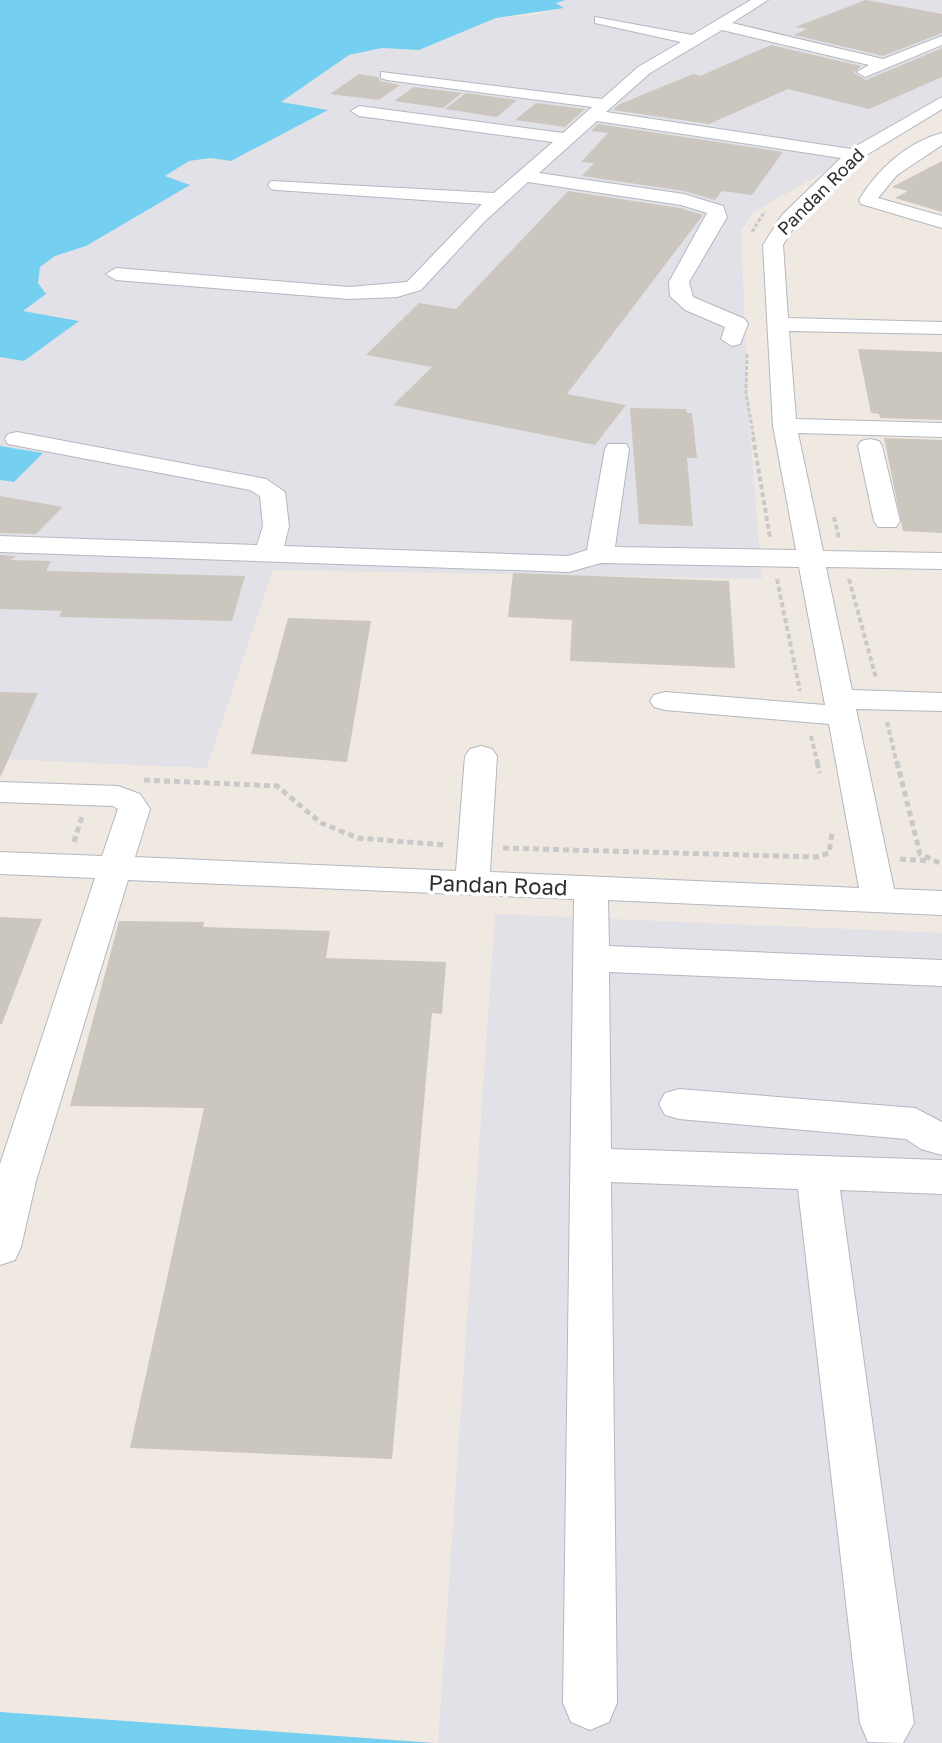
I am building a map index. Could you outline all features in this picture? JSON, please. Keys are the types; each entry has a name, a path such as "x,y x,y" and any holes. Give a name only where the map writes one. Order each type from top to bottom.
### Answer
{"street":[{"path":"116,274 349,293 397,291 414,286 498,199 644,70 761,0"},
{"path":"600,20 694,40"},
{"path":"720,25 885,64"},
{"path":"856,75 942,40"},
{"path":"387,75 854,155"},
{"name":"Pandan Road","path":"879,901 787,435 773,252 775,237 789,219 854,155 942,102"},
{"path":"359,111 565,138"},
{"path":"942,138 892,169 868,200 942,222"},
{"path":"524,176 684,200 716,210 717,217 679,282 680,296 692,308 714,312 737,324 739,344"},
{"path":"277,185 498,199"},
{"path":"779,324 942,328"},
{"path":"787,435 942,430"},
{"path":"787,435 870,446 942,448"},
{"path":"17,439 257,484 272,492 276,526 268,555"},
{"path":"870,446 887,521"},
{"path":"600,555 617,449"},
{"path":"0,544 569,564 600,555 942,561"},
{"path":"665,701 841,708 940,708"},
{"path":"472,885 481,756"},
{"path":"0,792 118,796 129,801 134,809 15,1181 0,1247"},
{"name":"Pandan Road","path":"0,863 942,903"},
{"path":"590,1703 591,889"},
{"path":"591,958 942,973"},
{"path":"679,1104 915,1124 942,1139"},
{"path":"591,1165 942,1177"},
{"path":"817,1173 887,1723"}],"path":[{"path":"751,240 752,229 769,207"},
{"path":"739,344 773,559 800,692"},
{"path":"807,722 822,781"},
{"path":"142,779 277,786 321,823 358,838 475,847 816,857 829,853 833,826"},
{"path":"66,864 90,795"}],"shaded area":[{"path":"566,0 942,0 942,105 752,213 741,232 749,419 762,579 273,570 207,768 0,759 0,480 15,482 42,453 0,446 0,357 24,361 78,320 22,311 38,283 40,267 55,256 86,246 189,185 164,176 189,161 211,158 231,161 326,111 280,102 349,55 382,48 419,50 496,18 533,15 563,7 555,3"},
{"path":"495,914 942,933 942,1743 438,1743"}],"water":[{"path":"0,0 566,0 556,3 564,8 496,18 419,50 382,48 349,55 281,102 328,110 231,161 211,158 189,161 165,176 190,185 86,246 55,256 40,267 38,283 46,294 23,311 79,321 24,361 0,357"},
{"path":"0,446 43,453 14,482 0,480"},
{"path":"0,1712 435,1743 0,1743"}],"building":[{"path":"866,0 942,14 942,33 883,56 794,35 807,29 795,27"},
{"path":"771,45 861,66 854,73 866,80 942,48 942,77 869,109 788,89 709,124 613,110 620,104 693,74 700,76"},
{"path":"359,74 400,85 379,100 330,94"},
{"path":"414,87 462,93 443,108 394,101"},
{"path":"466,93 517,100 497,117 445,109"},
{"path":"536,103 585,109 565,127 515,120"},
{"path":"598,124 783,152 752,195 722,191 715,200 684,191 582,176 594,163 581,162 608,133 591,131"},
{"path":"942,161 942,212 895,198 908,191 892,187"},
{"path":"568,191 680,208 703,215 567,394 626,405 595,445 393,405 432,367 366,355 419,303 456,309"},
{"path":"858,349 942,352 942,420 880,418 879,414 871,413"},
{"path":"630,408 686,409 687,413 692,413 697,458 687,458 693,526 639,524"},
{"path":"884,438 942,440 942,533 903,531"},
{"path":"0,496 63,507 36,534 0,533"},
{"path":"0,555 16,556 11,560 51,561 46,571 245,576 232,621 59,617 62,611 0,609"},
{"path":"513,573 729,581 735,668 570,661 572,620 508,617"},
{"path":"288,618 371,621 347,762 251,754"},
{"path":"0,692 38,693 0,778"},
{"path":"0,917 42,919 2,1024 0,1024"},
{"path":"119,921 204,922 203,927 330,931 326,958 446,962 442,1014 432,1013 392,1459 130,1448 204,1108 70,1106"}]}
